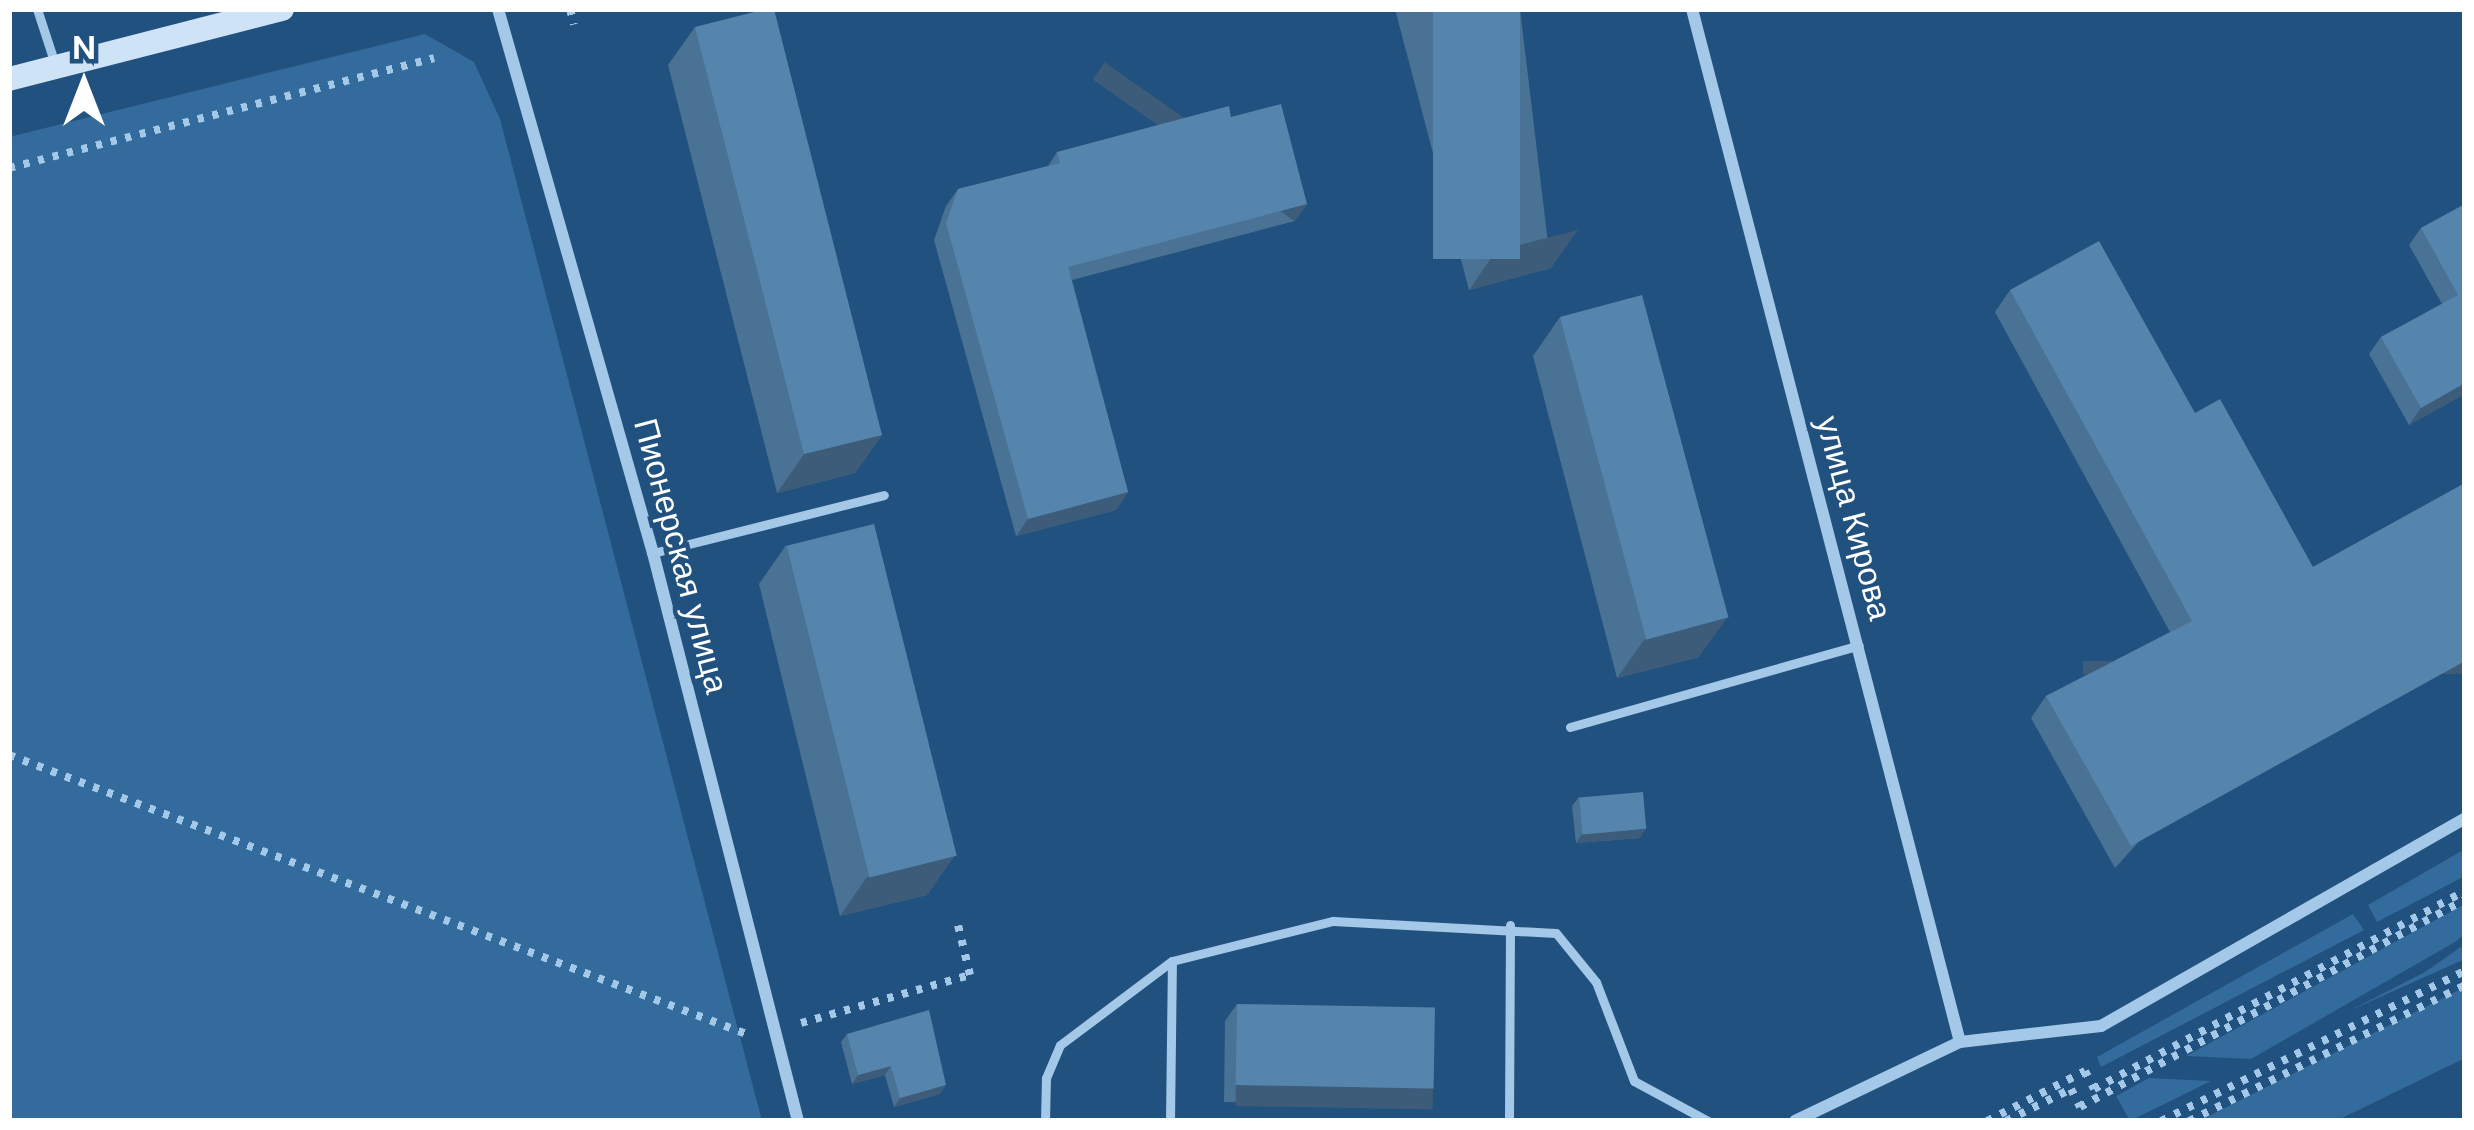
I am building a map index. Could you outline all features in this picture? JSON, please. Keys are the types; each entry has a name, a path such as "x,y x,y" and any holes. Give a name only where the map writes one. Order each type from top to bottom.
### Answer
{"main road":[{"path":"9,79 281,9"}],"street":[{"name":"Пионерская улица","path":"498,9 653,553 798,1121"},
{"name":"улица Кирова","path":"1692,9 1960,1042"},
{"path":"1795,1121 1960,1042 2101,1026 2465,818"}],"lane":[{"path":"37,9 56,67"},
{"path":"653,553 884,495"},
{"path":"1570,727 1859,645"},
{"path":"1045,1121 1046,1078 1060,1045 1172,961 1333,921 1510,925 1556,933 1596,982 1634,1082 1708,1121"},
{"path":"1509,1121 1510,925"},
{"path":"1170,1121 1172,961"}],"path":[{"path":"570,9 574,25"},
{"path":"9,168 434,58"},
{"path":"9,754 744,1039 970,975 958,926"},
{"path":"1987,1121 2085,1071 2094,1089 2465,895"},
{"path":"2006,1121 2071,1089 2080,1107 2465,895"},
{"path":"2161,1121 2465,970"},
{"path":"2188,1121 2465,985"}],"shaded area":[{"path":"425,34 474,62 500,119 762,1121 9,1121 9,137"},
{"path":"2465,849 2465,876 2377,922 2368,905"},
{"path":"2465,904 2465,934 2455,942 2251,1059 2186,1056"},
{"path":"2353,914 2364,930 2101,1067 2097,1057"},
{"path":"2465,944 2465,959 2349,1011 2425,972"},
{"path":"2465,987 2465,1058 2336,1121 2199,1121"},
{"path":"2149,1078 2211,1081 2130,1121 2116,1096"}],"building":[{"path":"774,9 882,435 804,454 695,27"},
{"path":"1433,9 1520,9 1520,259 1433,259"},
{"path":"1281,104 1307,204 1068,267 1128,492 1028,519 946,223 958,189 1060,163 1057,152 1229,106 1231,117"},
{"path":"2465,204 2465,383 2421,408 2381,337 2458,295 2421,228"},
{"path":"2099,241 2195,413 2220,399 2313,567 2465,483 2465,661 2131,846 2046,696 2192,621 2010,290"},
{"path":"1642,295 1728,618 1646,640 1560,317"},
{"path":"874,524 957,856 869,878 787,546"},
{"path":"1643,792 1646,829 1582,834 1579,798"},
{"path":"1237,1004 1435,1007 1434,1088 1236,1085"},
{"path":"929,1010 946,1085 900,1098 891,1066 858,1075 847,1034"}]}
